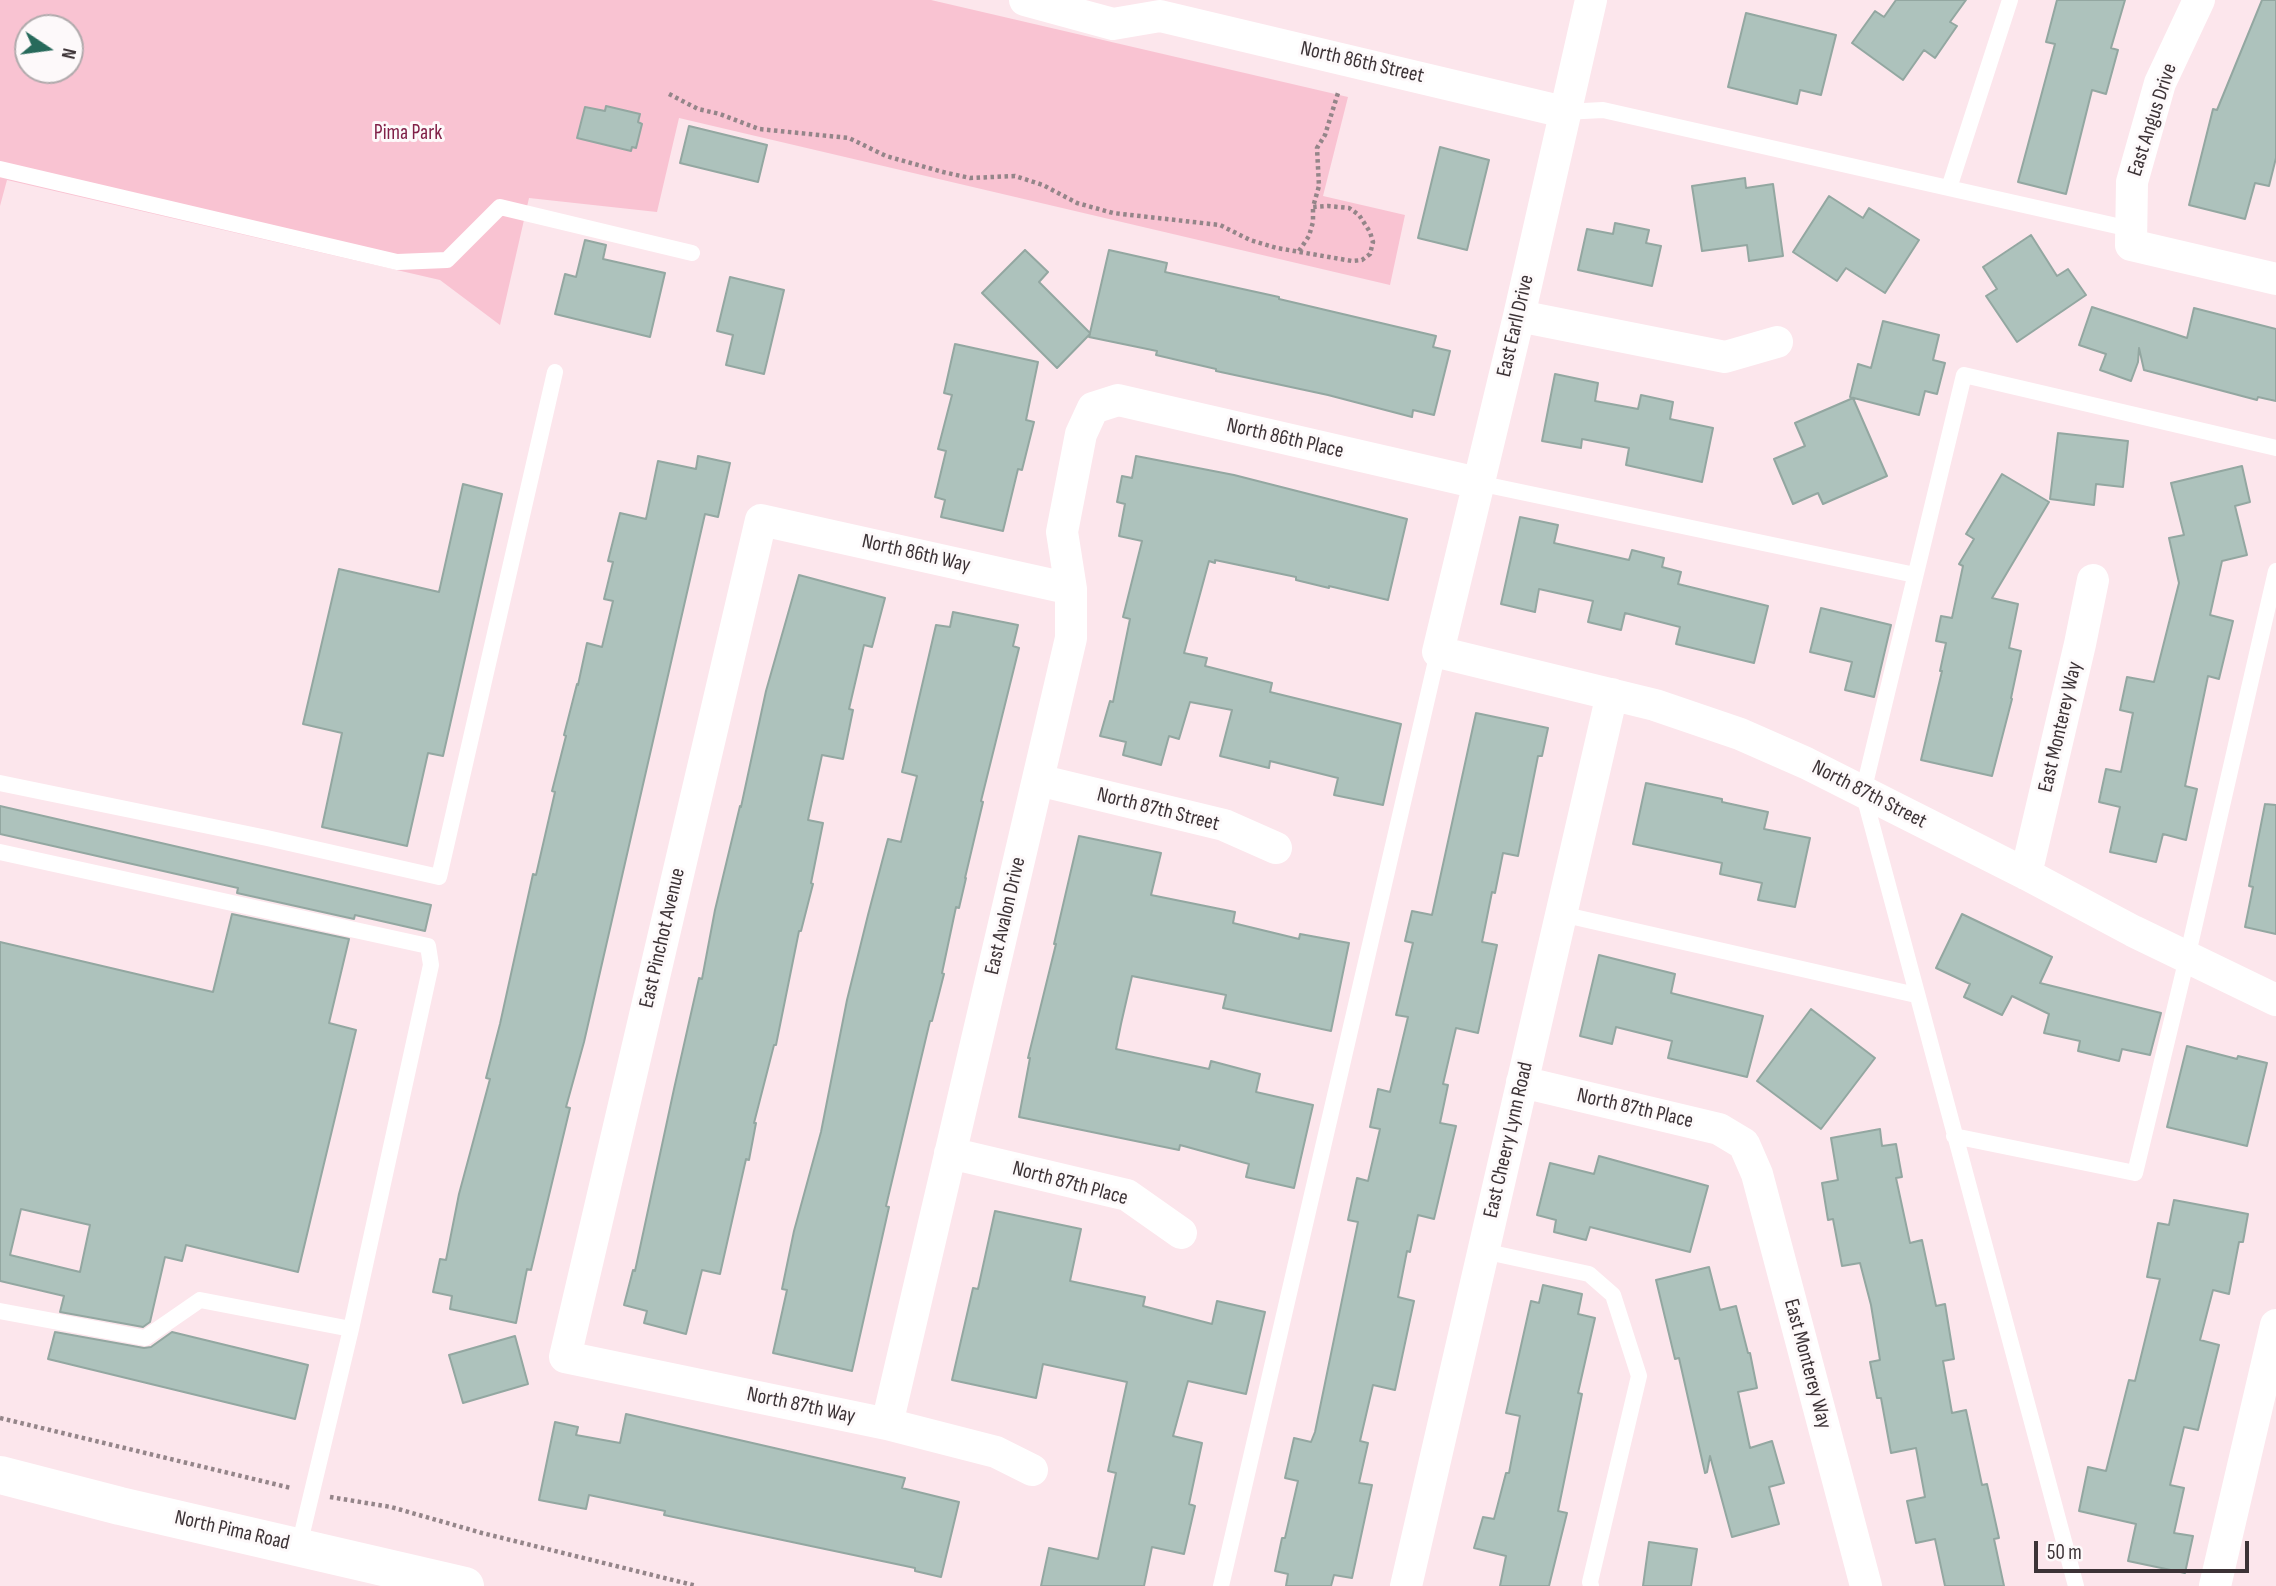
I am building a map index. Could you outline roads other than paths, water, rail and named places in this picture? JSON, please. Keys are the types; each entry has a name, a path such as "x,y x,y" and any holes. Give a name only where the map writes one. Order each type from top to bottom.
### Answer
{"main road":[{"name":"North Pima Road","path":"0,1475 120,1506 465,1586"}],"street":[{"name":"North 86th Street","path":"1025,0 1113,24 1155,5 1564,112"},
{"name":"East Earll Drive","path":"1438,652 1591,0"},
{"name":"East Angus Drive","path":"2130,237 2132,182 2160,83 2199,0"},
{"path":"2130,237 2276,279"},
{"path":"1519,316 1725,357 1777,342"},
{"name":"North 86th Place","path":"1093,408 1118,400 1478,483"},
{"name":"East Avalon Drive","path":"887,1424 1071,638 1071,589 1062,532 1081,434 1093,408"},
{"name":"North 86th Way","path":"761,520 1071,589"},
{"name":"East Pinchot Avenue","path":"565,1357 761,520"},
{"name":"East Monterey Way","path":"2026,874 2093,580"},
{"name":"North 87th Street","path":"1438,652 1655,705 1741,734 1806,763 2026,874 2133,932 2276,1000"},
{"name":"East Cheery Lynn Road","path":"1406,1586 1612,694"},
{"name":"North 87th Street","path":"1038,780 1224,825 1276,848"},
{"name":"North 87th Place","path":"1522,1082 1719,1129 1744,1143"},
{"name":"East Monterey Way","path":"1744,1143 1757,1174 1866,1586"},
{"name":"North 87th Place","path":"950,1153 1127,1195 1181,1233"},
{"path":"2215,1586 2276,1325"},
{"name":"North 87th Way","path":"565,1357 887,1424 996,1452 1032,1470"}],"lane":[{"path":"1949,188 2010,0"},
{"path":"1564,112 1603,110 1949,188 2130,237"},
{"path":"0,169 397,262 447,260 500,207 692,253"},
{"path":"0,783 267,838 439,877 555,372"},
{"path":"2077,1586 1863,792 1964,375 2276,448"},
{"path":"1478,483 1915,575"},
{"path":"1954,1136 2135,1173 2276,571"},
{"path":"1221,1586 1438,652"},
{"path":"0,852 428,946 431,965 351,1329 299,1546"},
{"path":"1561,914 1916,995"},
{"path":"1483,1251 1589,1274 1614,1295 1639,1376 1591,1586"},
{"path":"0,1311 145,1338 200,1300 351,1329"}],"park label":[{"name":"Pima Park","path":"408,134"}]}
